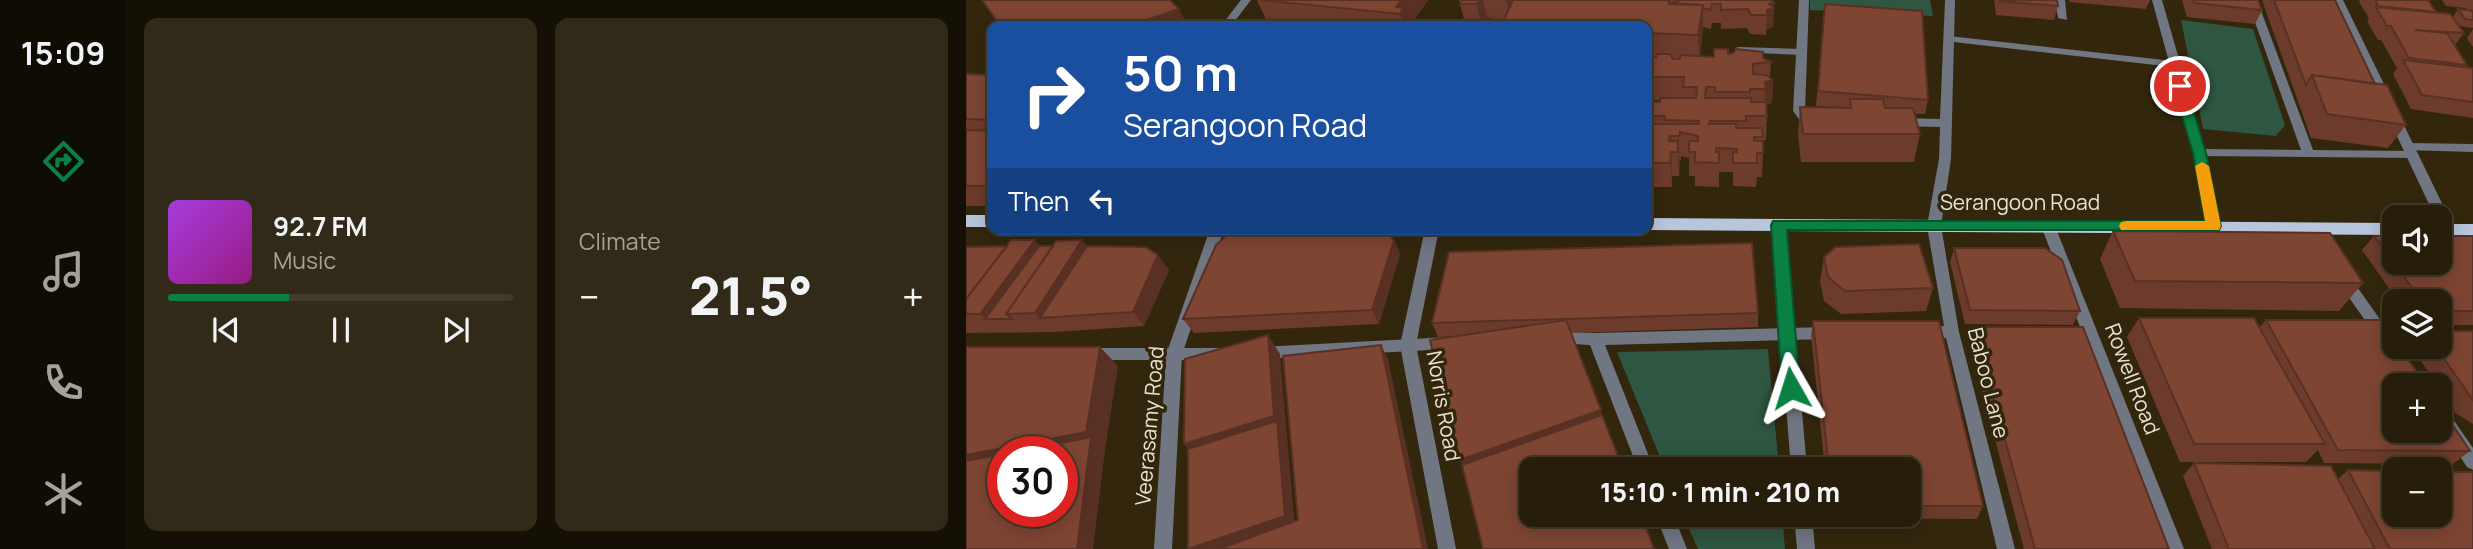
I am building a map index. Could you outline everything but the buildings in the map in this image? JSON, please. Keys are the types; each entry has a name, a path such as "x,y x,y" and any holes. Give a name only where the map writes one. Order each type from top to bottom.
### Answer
{"main road":[{"path":"966,221 987,221"},
{"name":"Serangoon Road","path":"1652,224 2214,226 2312,233 2382,230"},
{"path":"2452,230 2473,230"}],"street":[{"path":"1230,21 1247,0"},
{"path":"1804,0 1801,116 1807,120 1826,121"},
{"name":"Baboo Lane","path":"1950,0 1945,159 1934,226 1952,332 2006,549"},
{"path":"2060,0 2063,18"},
{"path":"2157,0 2200,153 2214,226"},
{"path":"2252,0 2308,153"},
{"path":"2338,0 2411,151 2434,205"},
{"path":"1949,39 2173,64"},
{"path":"1739,50 1802,52"},
{"path":"1879,121 1945,123"},
{"path":"2200,153 2473,148"},
{"path":"1779,225 1798,457"},
{"name":"Rowell Road","path":"2048,226 2175,549"},
{"name":"Veerasamy Road","path":"1163,549 1174,355 1214,235"},
{"name":"Norris Road","path":"1431,235 1408,345 1447,549"},
{"path":"2331,260 2382,329"},
{"path":"1910,332 1952,332"},
{"path":"1538,338 1841,333"},
{"path":"1595,339 1641,457"},
{"path":"1078,354 1244,353 1460,342"},
{"path":"2452,430 2471,455"},
{"path":"1669,527 1678,549"},
{"path":"1804,527 1806,549"}],"green space":[{"path":"1810,0 1930,0 1933,16 1810,10"},
{"path":"2181,20 2253,29 2285,125 2276,136 2203,129"},
{"path":"1768,349 1778,457 1660,457 1617,352"},
{"path":"1688,527 1783,527 1785,549 1698,549"}],"slow traffic":[{"path":"2126,226 2214,226 2202,166"}],"route":[{"path":"1791,388 1779,225 2214,226 2200,153 2180,86"}]}
